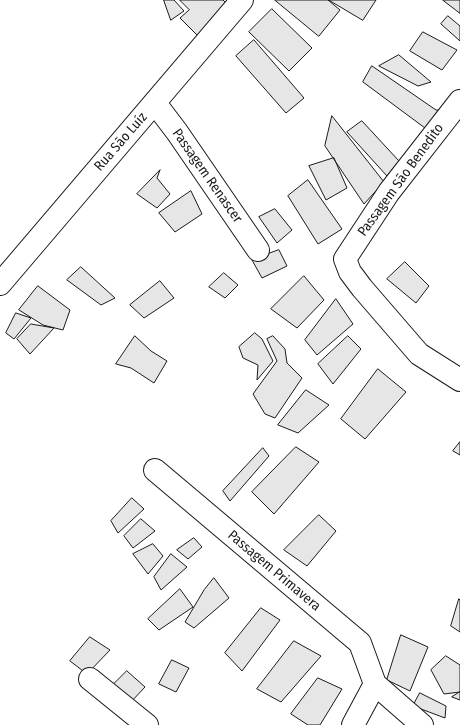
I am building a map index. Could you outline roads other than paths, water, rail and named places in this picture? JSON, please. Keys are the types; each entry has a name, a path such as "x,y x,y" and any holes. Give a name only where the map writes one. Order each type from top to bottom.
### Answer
{"street":[{"name":"Rua São Luíz","path":"0,284 242,0"},
{"name":"Passagem São Benedito","path":"460,101 389,192 345,259 350,272 362,288 419,354 460,380"},
{"name":"Passagem Renascer","path":"155,103 177,132 258,250"},
{"name":"Passagem Primavera","path":"155,470 360,643 375,684"},
{"path":"90,679 146,725"},
{"path":"353,725 375,684 422,725"}]}
